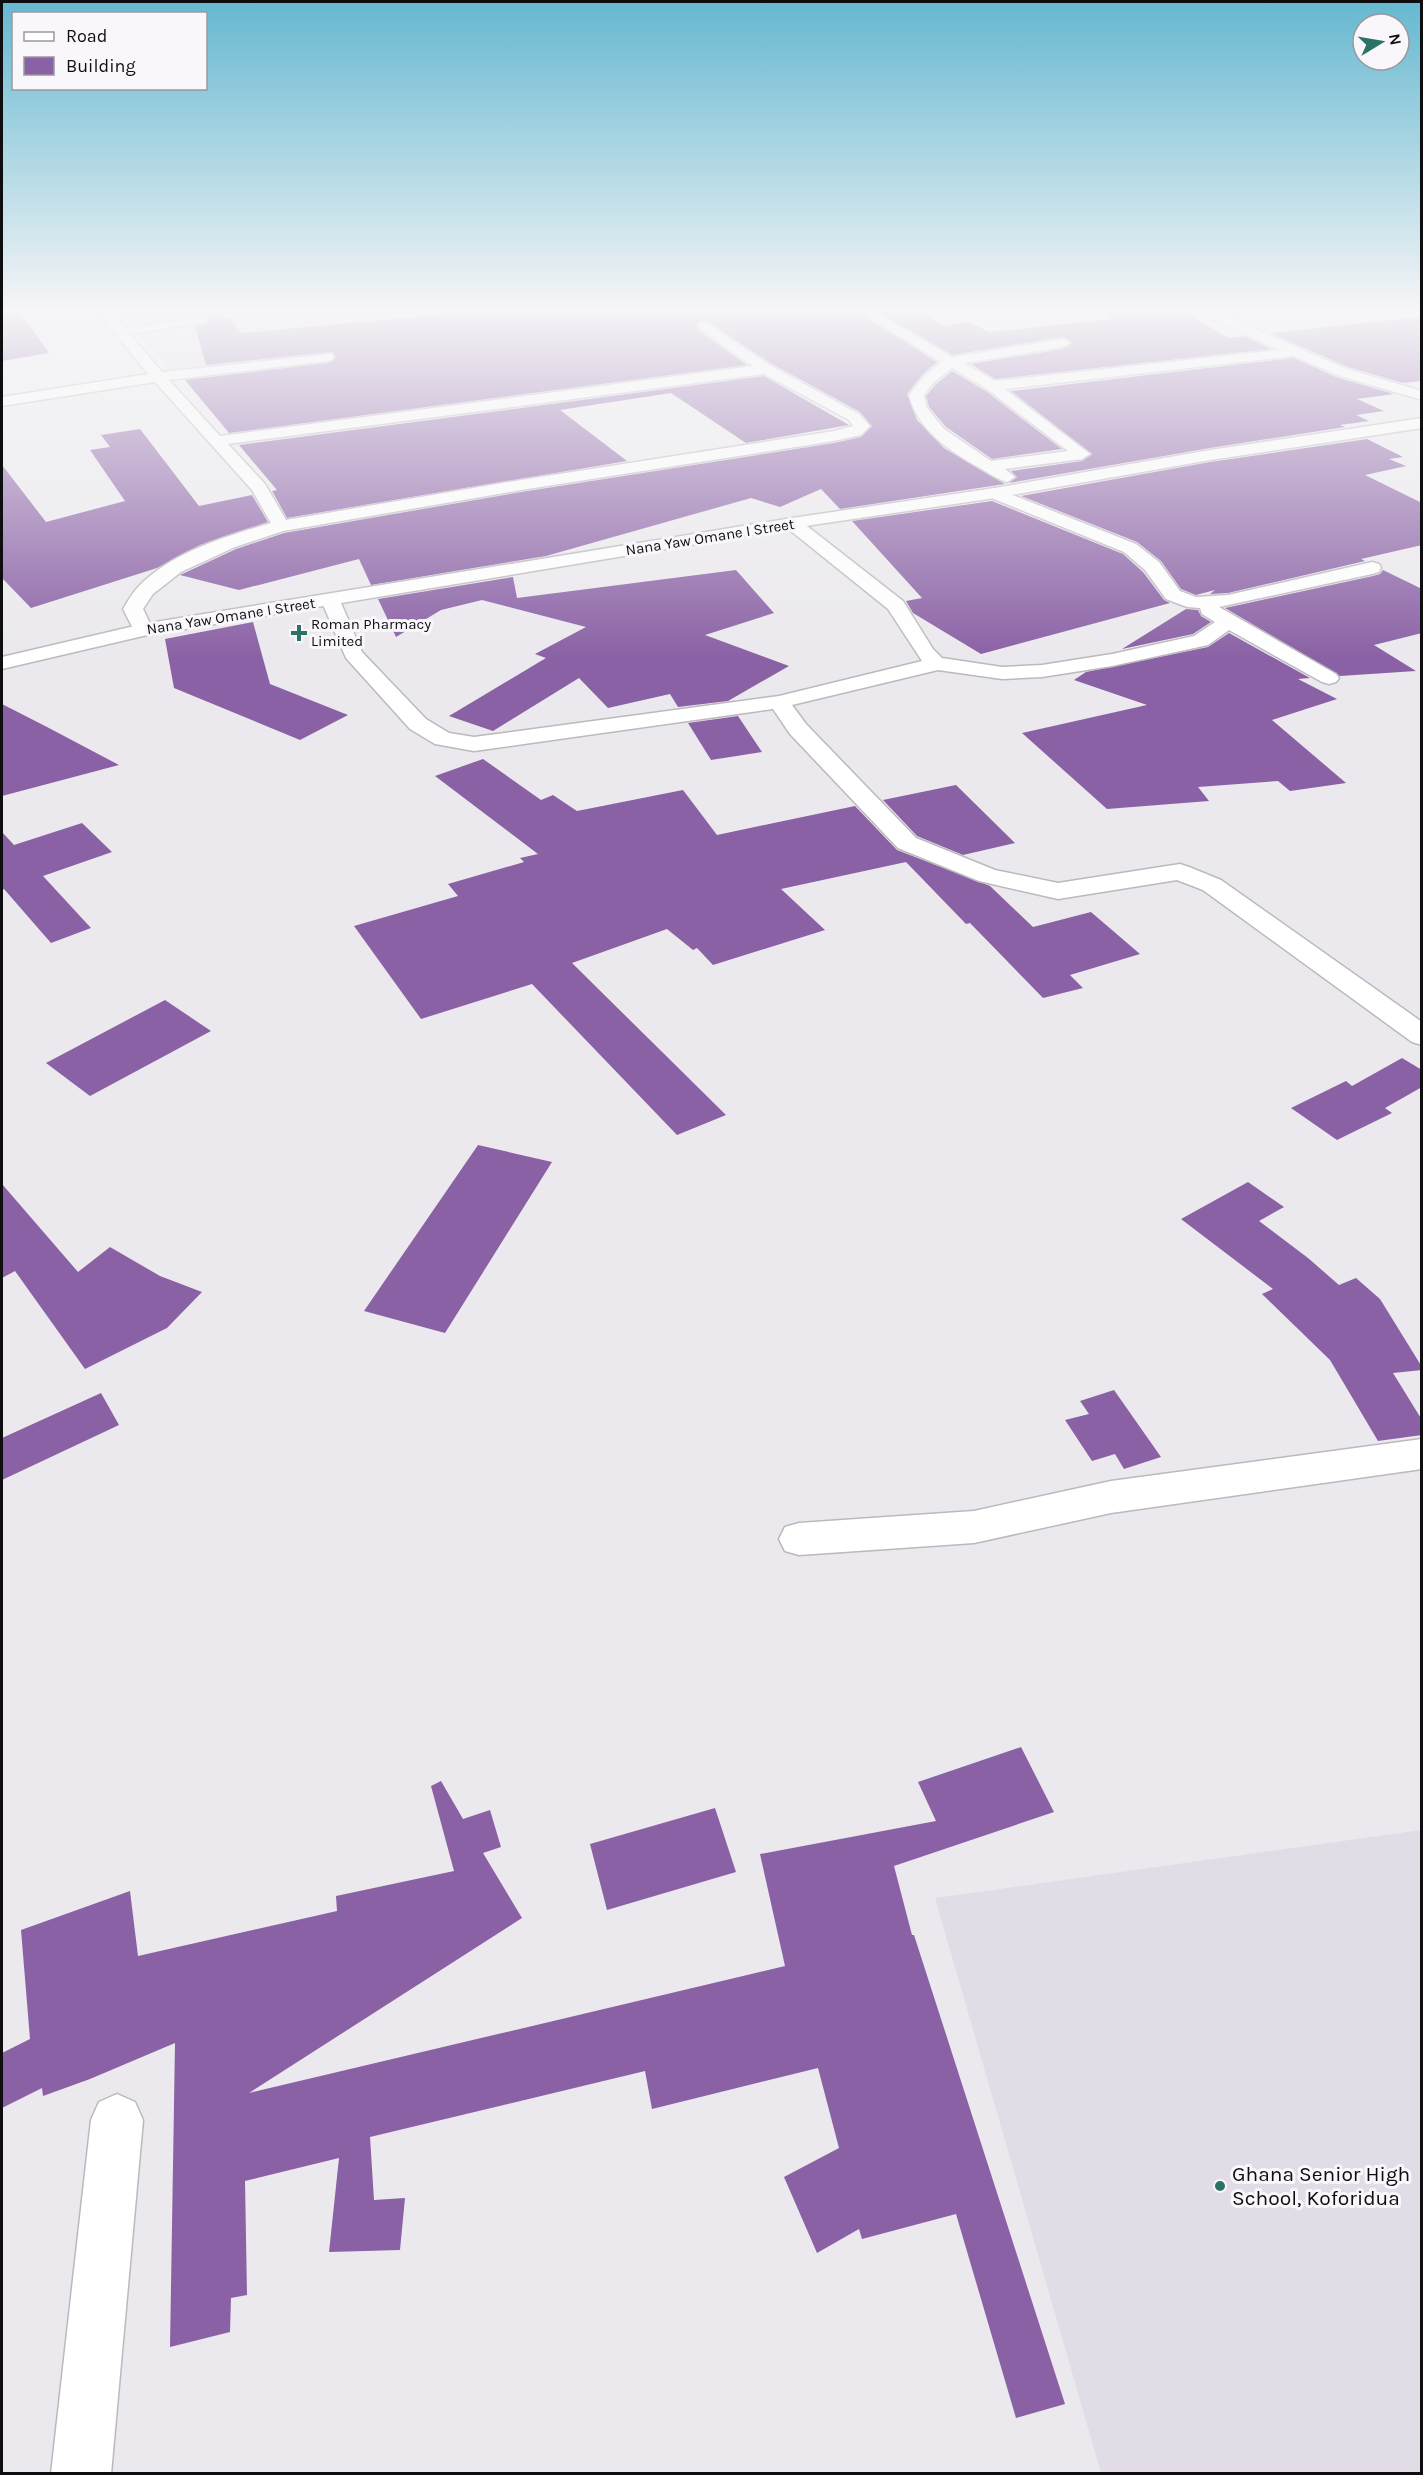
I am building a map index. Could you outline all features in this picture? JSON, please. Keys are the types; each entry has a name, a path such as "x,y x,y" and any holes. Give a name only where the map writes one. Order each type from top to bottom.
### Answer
{"street":[{"path":"203,428 259,488 281,526"},
{"path":"215,441 318,428"},
{"path":"143,630 133,609 147,589 183,563 241,537 281,526 521,485 834,436 855,432 860,428"},
{"path":"933,428 1024,488"},
{"path":"988,466 1082,454 1047,428"},
{"name":"Nana Yaw Omane I Street","path":"2,663 143,630 792,523 995,493 1210,455 1392,428"},
{"path":"995,493 1130,548 1152,566 1173,595 1230,620 1329,678"},
{"path":"792,523 896,605 925,653 936,663"},
{"path":"1194,603 1228,602 1372,568"},
{"path":"331,600 353,654 417,724 443,739 474,744 779,702 921,669 936,663 1002,673 1042,671 1112,660 1201,641 1230,620"},
{"path":"779,702 806,737 907,843 919,850 988,876 1058,891 1180,872 1212,885 1422,1036"},
{"path":"799,1539 974,1527 1111,1497 1422,1454"},
{"path":"81,2474 117,2120"}],"shaded area":[{"name":"Ghana Senior High School, Koforidua","path":"1421,1830 1421,2473 1101,2473 935,1898"}],"building":[{"path":"224,428 271,428 229,433"},
{"path":"372,428 583,428 627,461 287,518 272,491 277,490 239,445"},
{"path":"723,428 835,428 746,443"},
{"path":"870,428 924,428 944,448 1005,484 840,509 821,489 780,507 751,498 546,556 371,585 359,559 239,590 180,575 236,549 284,533 861,437"},
{"path":"947,428 1034,428 1062,449 992,459"},
{"path":"1058,428 1342,428 1009,483 1017,477 1011,471 1082,461 1092,454"},
{"path":"140,429 199,506 252,495 268,522 200,545 157,568 31,608 2,578 2,465 46,522 125,501 90,450 110,447 101,435"},
{"path":"1367,439 1403,457 1389,459 1406,466 1365,475 1422,503 1422,545 1361,559 1365,561 1228,593 1210,594 1215,590 1196,595 1181,589 1161,561 1137,542 1021,496 1210,462"},
{"path":"992,501 1123,554 1143,572 1164,600 1170,603 981,654 913,613 906,601 922,598 852,521"},
{"path":"736,570 774,613 705,635 789,666 728,701 678,707 670,694 608,708 579,678 493,731 449,716 546,658 535,654 586,627 482,600 441,610 396,637 378,599 513,577 517,598"},
{"path":"1383,570 1422,589 1422,633 1374,645 1416,671 1340,676 1225,608 1373,576 1380,574"},
{"path":"1186,609 1198,610 1201,616 1211,622 1193,634 1122,649"},
{"path":"253,622 270,684 348,715 300,740 174,688 165,639"},
{"path":"1229,633 1310,678 1298,679 1337,699 1272,720 1346,783 1290,791 1278,781 1198,787 1209,801 1107,809 1022,733 1147,705 1074,680 1086,672 1208,647"},
{"path":"2,704 47,727 119,765 2,796"},
{"path":"738,716 762,752 711,760 688,723"},
{"path":"483,759 541,800 553,795 577,811 683,790 717,835 855,806 897,850 990,886 1033,927 1091,912 1140,954 1070,975 1083,988 1043,998 906,862 781,889 825,930 713,965 697,948 693,950 667,929 572,963 726,1115 677,1135 532,984 421,1019 354,926 458,896 448,884 524,862 520,858 538,854 435,776"},
{"path":"956,785 1015,843 963,855 917,836 883,800"},
{"path":"82,823 112,852 43,876 91,928 51,943 4,889 2,890 2,832 14,845"},
{"path":"165,1000 211,1031 90,1096 46,1063"},
{"path":"1402,1058 1422,1070 1422,1087 1385,1108 1392,1113 1337,1140 1291,1108 1346,1081 1352,1086"},
{"path":"478,1145 552,1162 445,1333 364,1311"},
{"path":"1248,1182 1284,1207 1259,1221 1339,1285 1356,1278 1380,1299 1422,1367 1422,1370 1393,1373 1422,1420 1422,1435 1378,1441 1330,1360 1262,1294 1273,1289 1181,1219"},
{"path":"2,1184 78,1272 110,1247 160,1276 202,1292 167,1328 85,1369 15,1271 2,1278"},
{"path":"1114,1390 1161,1457 1124,1469 1115,1454 1092,1461 1065,1420 1089,1414 1080,1401"},
{"path":"101,1393 119,1425 2,1480 2,1438"},
{"path":"1021,1747 1054,1812 894,1866 912,1935 914,1935 1065,2404 1016,2418 956,2214 862,2239 859,2229 817,2253 784,2177 839,2148 818,2068 652,2109 645,2071 370,2137 374,2200 405,2198 400,2250 329,2252 339,2158 245,2181 247,2295 231,2298 230,2332 170,2347 175,2043 43,2096 42,2088 2,2108 2,2053 30,2039 21,1930 130,1891 138,1956 337,1911 336,1896 454,1871 431,1786 441,1781 463,1819 490,1810 501,1847 483,1853 522,1918 249,2093 785,1966 760,1854 936,1821 918,1782"},
{"path":"715,1808 736,1872 607,1910 590,1844"}],"place":[{"name":"Roman Pharmacy Limited","path":"299,633"},
{"name":"Ghana Senior High School, Koforidua","path":"1220,2186"}]}
